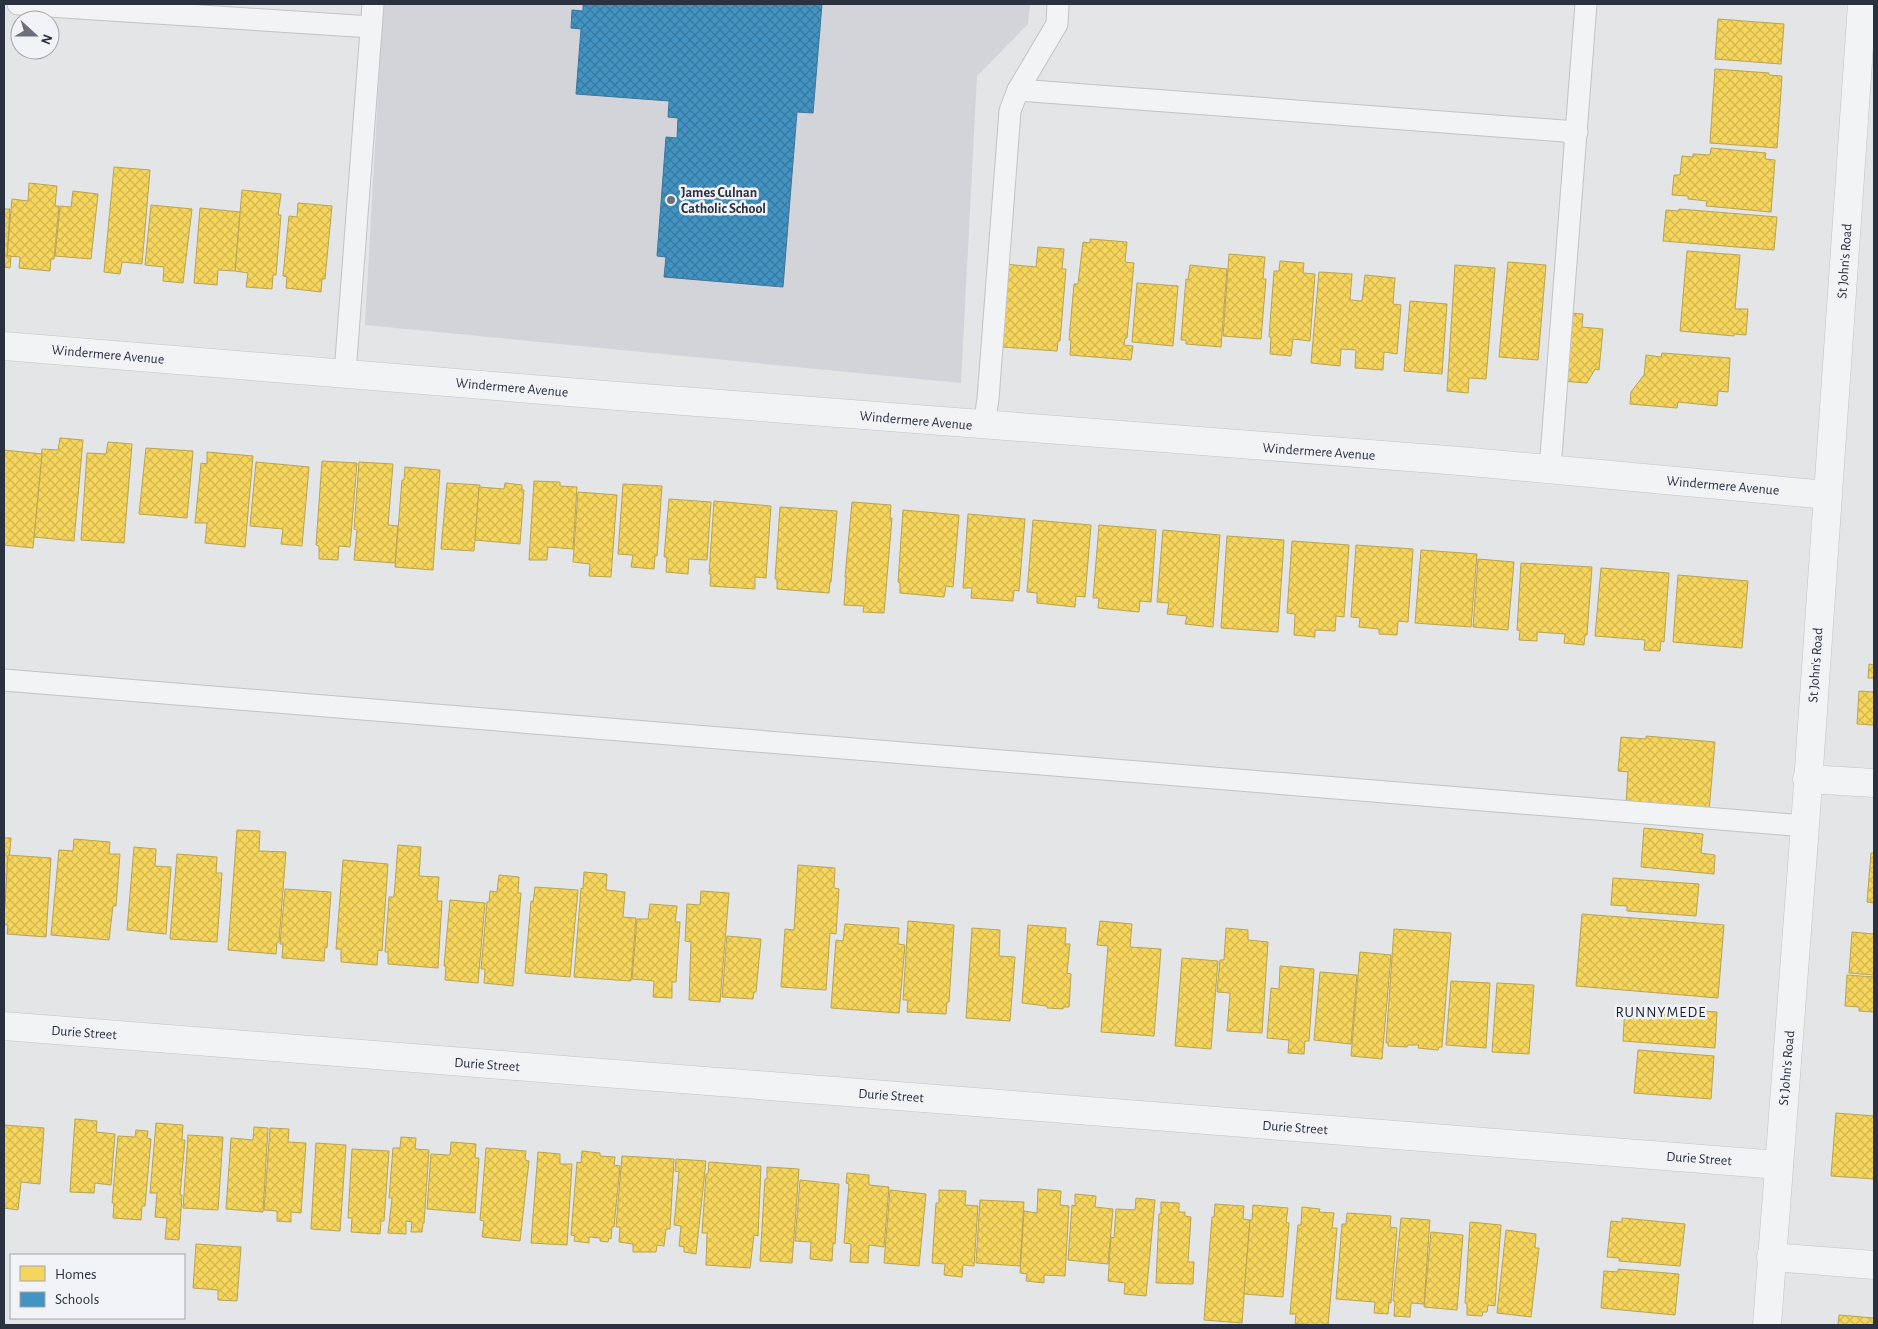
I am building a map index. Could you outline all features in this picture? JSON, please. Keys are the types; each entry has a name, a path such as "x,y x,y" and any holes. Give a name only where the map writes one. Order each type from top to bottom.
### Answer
{"street":[{"name":"St John's Road","path":"1767,1325 1805,826 1862,4"},
{"name":"Windermere Avenue","path":"4,346 1550,469 1827,495"},
{"path":"1807,778 1874,784"},
{"name":"Durie Street","path":"4,1026 1779,1165"},
{"path":"1771,1257 1874,1265"}],"lane":[{"path":"18,4 371,27"},
{"path":"346,373 373,4"},
{"path":"984,425 988,399 1010,111 1018,90 1057,24 1058,4"},
{"path":"1550,469 1586,4"},
{"path":"1018,90 1577,132"},
{"path":"4,680 1805,826"}],"shaded area":[{"name":"James Culnan Catholic School","path":"383,4 1030,4 1028,24 977,76 961,383 365,325"}],"building: Homes":[{"path":"1718,19 1784,24 1781,64 1715,59"},
{"path":"1715,69 1769,73 1769,75 1782,76 1777,148 1710,143"},
{"path":"1711,148 1766,153 1765,159 1775,160 1771,212 1706,206 1707,201 1688,199 1688,196 1672,195 1674,175 1680,175 1682,156 1693,157 1693,154 1710,155"},
{"path":"114,167 150,170 142,264 122,262 120,274 104,272"},
{"path":"29,183 57,186 55,206 59,206 54,259 51,259 50,271 19,268 20,257 7,256 12,199 28,201"},
{"path":"242,190 281,194 278,215 281,215 276,275 273,275 272,289 246,287 248,273 235,271"},
{"path":"73,191 98,194 91,259 55,256 60,206 71,207"},
{"path":"298,203 332,206 325,279 322,279 321,292 286,288 287,277 283,276 289,216 297,217"},
{"path":"151,205 192,209 183,283 163,281 164,267 145,265"},
{"path":"200,208 240,212 235,271 218,270 217,285 194,283"},
{"path":"4,209 10,209 7,256 11,256 10,268 4,267"},
{"path":"1679,209 1777,217 1774,250 1663,241 1666,210 1678,211"},
{"path":"1090,239 1127,242 1125,262 1134,263 1127,338 1125,338 1124,345 1133,346 1131,360 1070,355 1071,340 1069,340 1074,284 1078,284 1083,242 1090,243"},
{"path":"1038,247 1064,249 1062,269 1066,269 1060,341 1058,341 1057,351 1002,347 1004,264 1036,267"},
{"path":"1687,251 1740,255 1735,309 1748,309 1746,335 1734,334 1734,336 1680,331"},
{"path":"1229,254 1265,257 1263,279 1266,279 1261,339 1223,336"},
{"path":"1280,261 1304,263 1303,273 1315,274 1310,341 1293,339 1291,356 1270,354 1271,337 1269,337 1274,271 1279,271"},
{"path":"1508,262 1546,265 1538,360 1499,357"},
{"path":"1190,265 1227,269 1221,347 1186,344 1186,340 1181,340 1186,279 1188,280"},
{"path":"1455,265 1495,268 1486,379 1469,378 1468,393 1447,391"},
{"path":"1319,272 1352,274 1350,300 1362,301 1365,275 1395,278 1393,304 1401,305 1397,354 1384,352 1383,370 1355,368 1356,350 1341,349 1340,366 1311,363"},
{"path":"1137,283 1178,286 1173,346 1132,342"},
{"path":"1410,301 1447,304 1442,374 1404,371"},
{"path":"1569,313 1583,314 1582,327 1603,329 1599,370 1595,369 1587,383 1561,381"},
{"path":"1662,353 1730,358 1728,392 1718,391 1717,406 1678,402 1677,408 1630,404 1631,392 1644,375 1646,355 1661,357"},
{"path":"60,438 83,440 74,541 34,537 42,449 58,450"},
{"path":"108,442 132,444 124,543 81,540 87,453 106,454"},
{"path":"146,448 193,451 187,518 139,514"},
{"path":"4,450 42,454 33,548 4,545"},
{"path":"207,452 253,456 245,547 205,543 207,523 195,523 201,463 207,464"},
{"path":"322,461 357,463 350,547 339,546 338,560 319,559 319,546 316,545"},
{"path":"256,462 309,467 302,546 281,544 283,529 250,526"},
{"path":"359,462 393,464 388,525 398,526 395,563 354,560 357,530 354,529"},
{"path":"405,467 440,470 433,570 395,567 402,480 404,480"},
{"path":"534,481 560,482 560,486 577,487 573,549 548,547 547,560 529,560"},
{"path":"447,483 480,485 474,551 441,549"},
{"path":"505,483 522,485 522,490 524,490 520,544 475,540 479,487 504,489"},
{"path":"623,484 662,486 657,556 655,556 654,569 631,567 633,555 618,554"},
{"path":"578,492 617,495 611,577 589,576 590,564 573,562"},
{"path":"669,499 711,502 707,560 689,559 688,574 666,572 667,557 664,557"},
{"path":"714,501 771,506 766,578 755,577 755,589 710,586 711,574 709,574"},
{"path":"852,502 891,505 890,518 892,518 884,613 863,612 864,606 844,605"},
{"path":"780,507 837,511 829,593 777,589 777,579 775,579"},
{"path":"903,510 959,515 953,587 946,586 944,597 900,593 900,583 898,582"},
{"path":"968,514 1025,519 1019,591 1014,590 1013,601 971,598 972,588 963,588"},
{"path":"1033,520 1091,525 1085,597 1076,596 1075,607 1037,603 1037,593 1027,592"},
{"path":"1099,525 1156,530 1151,602 1140,601 1139,612 1098,608 1099,598 1093,598"},
{"path":"1163,530 1220,535 1213,627 1185,624 1187,616 1167,614 1169,603 1157,602"},
{"path":"1227,536 1284,540 1278,632 1221,628"},
{"path":"1292,541 1349,545 1344,617 1336,616 1335,631 1315,630 1315,637 1294,635 1295,614 1287,613"},
{"path":"1356,545 1413,549 1408,622 1398,621 1397,635 1379,634 1379,629 1359,627 1360,618 1351,617"},
{"path":"1421,550 1477,554 1471,627 1415,623"},
{"path":"1478,559 1514,562 1508,630 1473,627"},
{"path":"1521,563 1592,567 1587,635 1585,635 1584,645 1564,643 1565,634 1537,632 1537,641 1519,640 1520,631 1517,630"},
{"path":"1601,568 1669,573 1664,642 1661,641 1660,651 1644,650 1645,640 1595,636"},
{"path":"1678,575 1748,581 1742,648 1673,642"},
{"path":"1869,664 1874,665 1874,678 1868,678"},
{"path":"1859,691 1874,692 1874,725 1857,724"},
{"path":"1646,736 1715,742 1709,811 1626,804 1628,772 1618,771 1621,737 1646,739"},
{"path":"1644,828 1703,834 1701,853 1715,855 1714,874 1641,867"},
{"path":"237,830 260,831 259,851 286,852 279,942 277,942 276,954 228,950"},
{"path":"4,838 11,838 4,920"},
{"path":"74,839 110,842 109,854 120,854 116,906 113,906 109,940 51,935 59,850 73,851"},
{"path":"398,845 421,847 419,876 439,877 437,901 442,901 438,968 388,964 388,952 385,952 389,897 394,897"},
{"path":"134,847 156,849 155,866 171,867 166,934 127,930"},
{"path":"1871,853 1874,853 1874,903 1867,902"},
{"path":"177,854 217,857 216,873 222,873 217,942 170,939"},
{"path":"8,855 51,858 46,937 7,934 8,925 4,925 4,920"},
{"path":"343,860 388,864 382,951 378,950 377,965 341,962 341,949 336,949"},
{"path":"798,865 835,868 834,888 839,889 836,934 830,933 826,990 781,987 785,929 794,930"},
{"path":"584,872 607,874 606,890 625,892 623,917 636,918 631,981 574,977"},
{"path":"499,875 519,877 518,893 521,893 513,986 484,983 485,969 481,969 487,902 489,902 490,891 497,892"},
{"path":"1613,878 1699,884 1696,916 1627,911 1627,906 1611,905"},
{"path":"535,887 578,890 570,977 525,973 531,901 533,902"},
{"path":"285,889 331,892 327,948 325,947 324,961 282,958 283,944 280,944"},
{"path":"701,891 729,893 720,1002 689,1000 691,942 685,941 687,904 700,905"},
{"path":"450,900 485,903 478,983 445,980 446,966 444,966"},
{"path":"650,904 677,906 675,922 680,922 676,982 672,982 672,998 653,997 654,981 632,979 637,919 648,919"},
{"path":"1582,914 1724,925 1718,998 1576,986"},
{"path":"908,921 954,925 949,1002 947,1002 946,1014 907,1012 908,1000 903,1000"},
{"path":"1100,921 1132,924 1130,947 1161,949 1154,1036 1101,1032 1108,946 1097,945"},
{"path":"845,924 899,928 898,944 905,945 899,1013 831,1008 836,940 843,941"},
{"path":"1028,925 1066,928 1065,944 1070,944 1067,973 1071,974 1069,1007 1063,1007 1063,1009 1047,1008 1047,1006 1022,1003"},
{"path":"972,928 1000,930 999,956 1015,957 1010,1021 966,1018"},
{"path":"1226,928 1248,930 1248,940 1268,942 1262,1033 1227,1031 1230,993 1217,992 1220,960 1224,960"},
{"path":"1394,929 1451,933 1442,1047 1439,1047 1438,1050 1418,1048 1419,1045 1408,1045 1407,1047 1388,1046 1388,1043 1386,1043"},
{"path":"1852,932 1874,934 1874,975 1849,973"},
{"path":"727,936 761,939 756,992 754,992 753,999 722,997"},
{"path":"1360,952 1391,955 1382,1059 1351,1056"},
{"path":"1182,958 1218,961 1211,1049 1175,1046"},
{"path":"1280,966 1314,969 1309,1041 1305,1041 1304,1054 1288,1053 1289,1040 1267,1038 1271,988 1279,989"},
{"path":"1320,972 1357,975 1351,1044 1314,1040"},
{"path":"1847,975 1874,977 1874,1012 1859,1011 1859,1007 1845,1006"},
{"path":"1451,981 1490,983 1486,1048 1446,1045"},
{"path":"1497,983 1534,985 1529,1054 1492,1052"},
{"path":"1625,1005 1717,1012 1715,1048 1623,1041"},
{"path":"1638,1050 1714,1056 1711,1099 1634,1093"},
{"path":"1836,1113 1874,1116 1874,1179 1831,1176"},
{"path":"75,1119 97,1121 96,1132 115,1134 111,1185 95,1183 94,1193 70,1192"},
{"path":"156,1123 183,1125 182,1140 185,1140 180,1195 182,1195 179,1240 165,1239 167,1218 155,1217 157,1193 150,1193"},
{"path":"4,1125 44,1128 40,1184 21,1182 18,1210 4,1208"},
{"path":"254,1127 268,1128 263,1212 226,1209 231,1138 253,1140"},
{"path":"270,1128 289,1129 288,1142 306,1143 301,1213 291,1212 291,1222 277,1221 277,1211 264,1210"},
{"path":"136,1130 148,1131 147,1138 151,1139 145,1206 142,1206 141,1220 113,1218 114,1203 112,1203 118,1136 135,1137"},
{"path":"188,1135 223,1137 218,1210 183,1208"},
{"path":"401,1137 416,1138 415,1149 429,1150 422,1232 411,1232 412,1222 406,1221 406,1234 388,1233 392,1198 389,1198 393,1148 400,1148"},
{"path":"451,1142 476,1144 475,1158 479,1158 475,1213 427,1209 431,1154 450,1155"},
{"path":"316,1143 346,1145 340,1231 311,1229"},
{"path":"486,1148 526,1151 525,1160 529,1161 520,1241 482,1237 484,1221 480,1220"},
{"path":"352,1149 389,1151 384,1221 381,1221 380,1234 351,1232 352,1218 348,1218"},
{"path":"582,1151 600,1153 600,1156 615,1157 614,1165 620,1166 614,1227 612,1227 611,1239 609,1238 608,1242 600,1241 600,1238 589,1237 589,1243 574,1241 575,1236 571,1235 577,1162 581,1163"},
{"path":"538,1152 560,1154 560,1164 572,1164 567,1245 531,1243"},
{"path":"622,1156 674,1159 670,1229 666,1229 664,1246 657,1245 656,1252 633,1252 633,1244 619,1242 620,1227 616,1227"},
{"path":"676,1159 706,1161 696,1254 684,1252 684,1247 679,1246 681,1226 674,1225 679,1172 675,1171"},
{"path":"709,1162 761,1166 758,1236 754,1235 750,1268 706,1265 707,1233 702,1233 706,1174 708,1174"},
{"path":"767,1167 799,1169 792,1263 760,1261"},
{"path":"847,1173 869,1175 869,1185 889,1187 884,1247 869,1245 868,1263 850,1262 851,1244 844,1243 849,1184 846,1183"},
{"path":"800,1180 839,1184 832,1261 810,1259 811,1242 795,1241"},
{"path":"1038,1189 1061,1191 1060,1205 1069,1206 1065,1276 1044,1275 1044,1283 1026,1281 1027,1274 1020,1273 1024,1211 1037,1213"},
{"path":"890,1190 926,1194 919,1266 884,1263"},
{"path":"939,1190 966,1191 965,1205 978,1206 974,1266 963,1265 962,1277 944,1275 945,1264 932,1263 936,1203 939,1203"},
{"path":"1075,1194 1096,1196 1095,1207 1113,1209 1108,1264 1068,1260 1072,1205 1075,1206"},
{"path":"1136,1198 1155,1200 1146,1296 1124,1294 1125,1283 1108,1281 1111,1237 1114,1238 1116,1209 1135,1210"},
{"path":"980,1200 1024,1202 1020,1266 976,1263"},
{"path":"1161,1202 1179,1203 1179,1212 1185,1212 1185,1216 1191,1217 1188,1262 1194,1262 1193,1284 1156,1283"},
{"path":"1215,1204 1244,1206 1243,1219 1250,1220 1242,1323 1204,1320 1212,1217 1214,1217"},
{"path":"1253,1205 1288,1208 1286,1222 1289,1223 1283,1297 1244,1294"},
{"path":"1302,1207 1320,1209 1319,1212 1334,1213 1332,1228 1337,1228 1328,1325 1295,1324 1296,1314 1290,1314 1298,1225 1301,1225"},
{"path":"1347,1213 1391,1216 1390,1227 1397,1228 1391,1303 1389,1302 1388,1314 1374,1313 1375,1302 1336,1299 1342,1224 1346,1224"},
{"path":"1401,1218 1430,1220 1424,1304 1411,1303 1410,1317 1394,1316 1395,1301 1393,1301"},
{"path":"1622,1218 1685,1224 1680,1266 1619,1261 1619,1258 1607,1257 1611,1221 1622,1222"},
{"path":"1470,1222 1501,1225 1495,1306 1488,1305 1487,1312 1483,1312 1482,1316 1467,1315 1467,1304 1465,1303"},
{"path":"1506,1230 1536,1234 1535,1248 1539,1248 1531,1317 1497,1313"},
{"path":"1431,1232 1463,1235 1457,1310 1424,1307"},
{"path":"196,1244 241,1247 237,1301 218,1300 218,1290 193,1288"},
{"path":"1618,1269 1679,1274 1675,1315 1601,1308 1604,1271 1618,1272"},
{"path":"1839,1315 1874,1318 1874,1325 1838,1325"}],"building: Schools":[{"path":"583,4 822,4 813,113 797,112 783,287 664,277 666,257 657,256 666,137 677,138 678,118 668,117 669,101 576,94 581,29 571,28 572,10 583,11"}],"place":[{"name":"James Culnan Catholic School","path":"671,200"}],"district":[{"name":"RUNNYMEDE","path":"1661,1012"}]}
